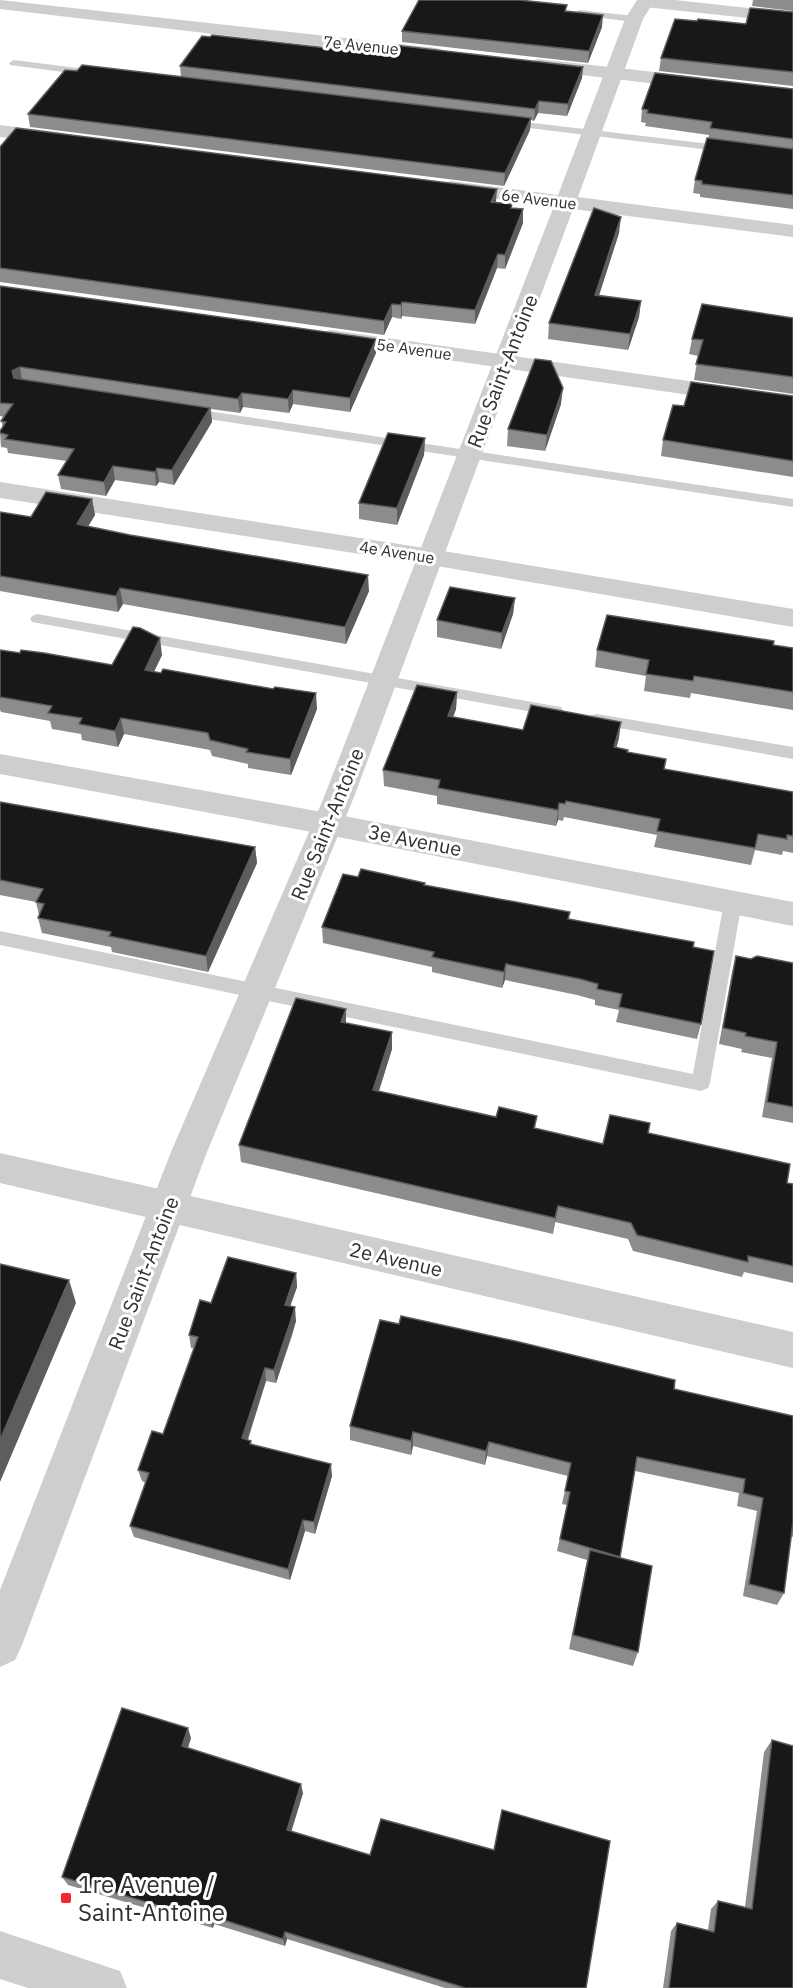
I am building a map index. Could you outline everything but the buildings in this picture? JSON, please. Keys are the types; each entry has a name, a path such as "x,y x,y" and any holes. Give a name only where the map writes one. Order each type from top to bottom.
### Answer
{"street":[{"path":"646,1 793,18"},
{"name":"Rue Saint-Antoine","path":"0,1645 168,1207 328,824 506,362 634,19 646,1"},
{"name":"7e Avenue","path":"0,4 451,55"},
{"path":"522,63 722,86"},
{"path":"0,131 82,141"},
{"name":"6e Avenue","path":"435,185 793,231"},
{"name":"5e Avenue","path":"315,335 793,403"},
{"name":"4e Avenue","path":"0,490 793,618"},
{"name":"3e Avenue","path":"0,764 328,824 793,914"},
{"name":"2e Avenue","path":"0,1168 793,1350"},
{"path":"0,1955 103,1988"}],"lane":[{"path":"573,12 634,19"},
{"path":"14,63 109,75"},
{"path":"500,122 735,150"},
{"path":"173,410 793,503"},
{"path":"37,619 793,753"},
{"path":"0,938 701,1083 733,902"}],"place":[{"name":"1re Avenue / Saint-Antoine","path":"66,1898"}]}
